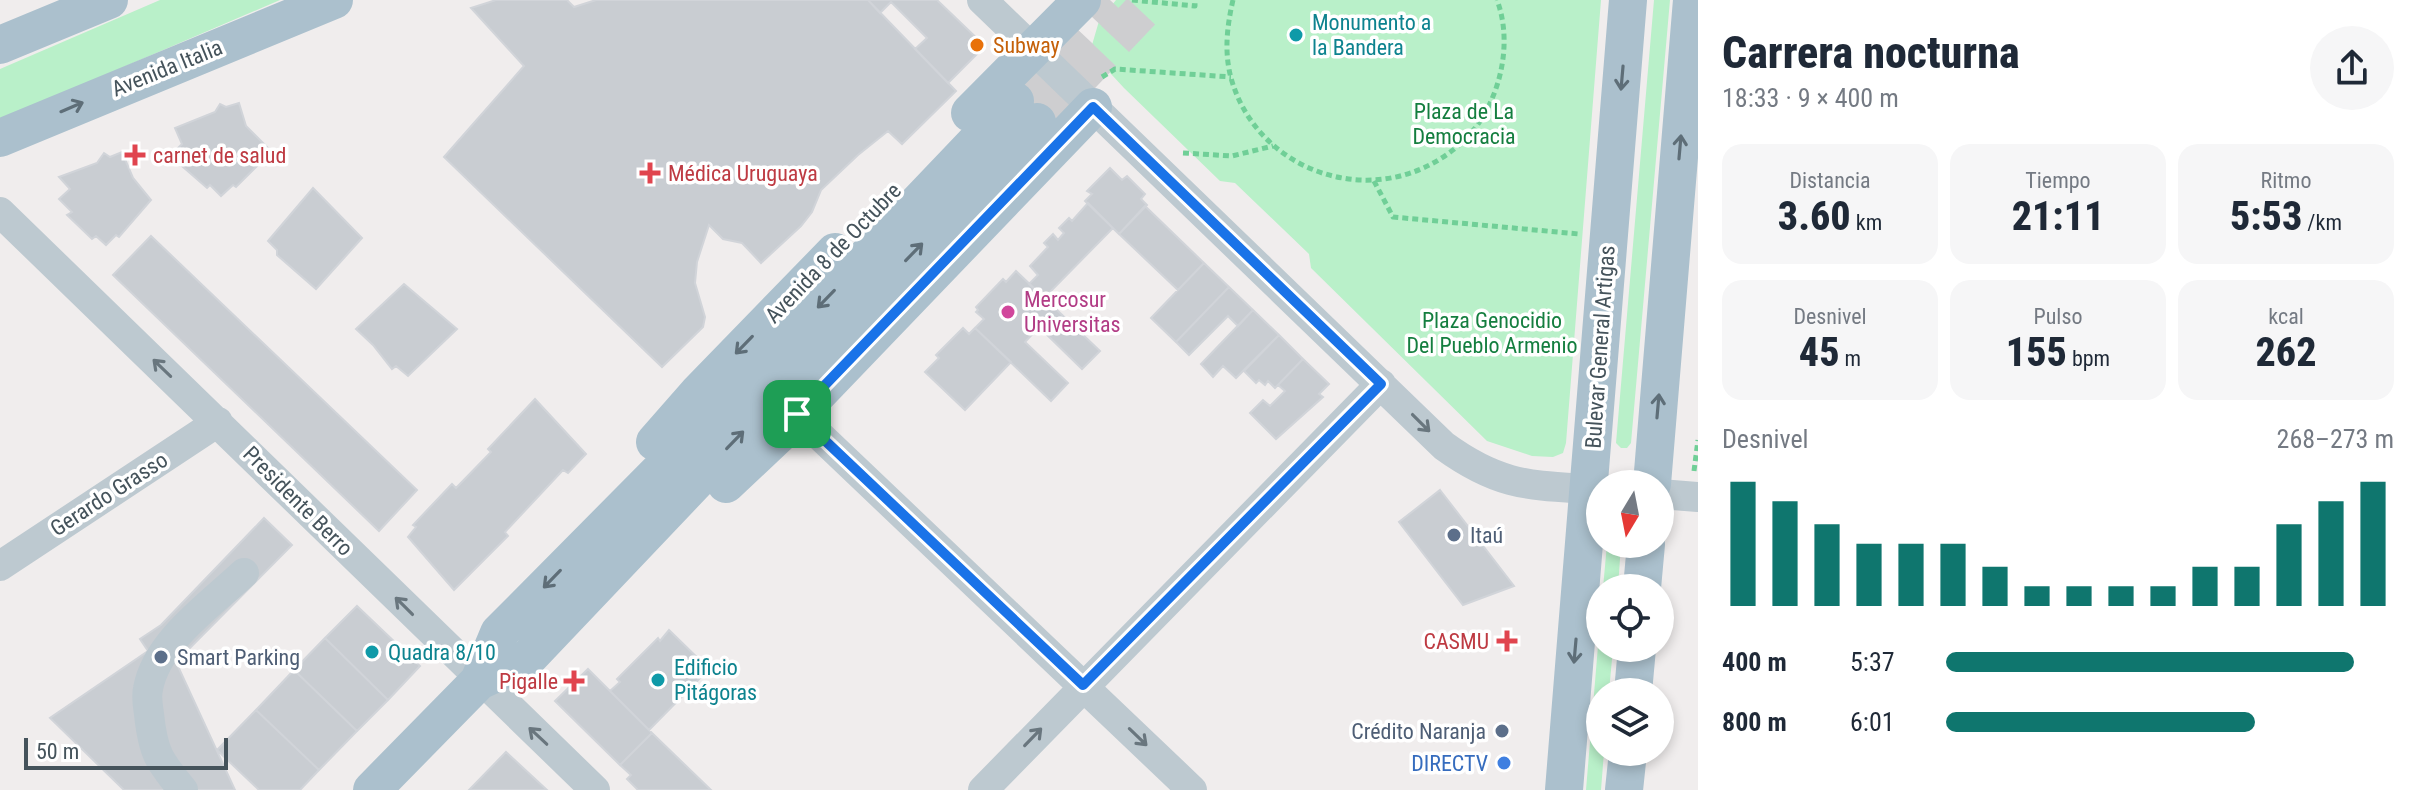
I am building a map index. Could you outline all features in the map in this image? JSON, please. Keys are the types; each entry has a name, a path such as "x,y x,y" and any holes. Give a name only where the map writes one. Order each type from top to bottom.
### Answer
{"main road":[{"path":"0,45 109,0"},
{"name":"Avenida Italia","path":"0,138 334,0"},
{"name":"Avenida 8 de Octubre","path":"607,524 640,460 698,393 1082,0"},
{"name":"Bulevar General Artigas","path":"1595,470 1608,237 1628,0"},
{"path":"1653,470 1692,0"},
{"name":"Avenida 8 de Octubre","path":"624,558 690,519 797,414 1086,100"},
{"name":"Avenida 8 de Octubre","path":"372,790 479,681 528,658 624,558 1026,112 742,388 499,633 479,681"},
{"name":"Bulevar General Artigas","path":"1562,787 1587,558"},
{"path":"1624,790 1627,766"}],"street":[{"path":"982,0 1444,446 1471,466 1517,483 1586,489"},
{"name":"Presidente Berro","path":"0,212 218,422 479,681 595,790"},
{"path":"983,790 1381,384"},
{"path":"797,414 1192,790"},
{"name":"Gerardo Grasso","path":"0,566 218,422"},
{"path":"1674,495 1698,497"},
{"path":"183,790 166,770 152,745 147,692 154,667 168,644 244,573"}],"path":[{"path":"1132,0 1195,6 1195,0"},
{"path":"1233,0 1227,26 1231,77 1240,103 1254,126 1295,163 1320,174 1347,180 1374,181 1401,177 1439,160 1470,134 1486,112 1497,87 1503,60 1504,32 1497,0"},
{"path":"1086,100 1115,69 1231,77"},
{"path":"1139,151 1232,156 1273,146"},
{"path":"1374,181 1393,217 1608,237"}],"green space":[{"path":"160,0 280,0 0,120 0,69"},
{"name":"Plaza de La Democracia","path":"1116,0 1601,0 1563,453 1553,457 1532,456 1487,441 1311,268 1309,254 1235,183 1220,181 1124,88 1100,62 1092,45 1099,21"},
{"path":"1654,0 1670,0 1631,443 1627,448 1621,448 1616,443"},
{"path":"1606,558 1620,558 1619,574 1604,574"},
{"path":"1597,662 1612,662 1610,678 1595,678"},
{"path":"1588,766 1603,766 1601,790 1586,790"}],"building":[{"name":"Médica Uruguaya","path":"496,0 567,0 574,7 596,0 868,0 956,91 902,144 888,131 858,155 821,190 812,212 801,226 761,263 742,243 723,239 709,225 697,262 695,283 705,317 703,327 662,367 444,157 524,66 471,8"},
{"path":"868,0 937,0 985,46 948,83 915,49 927,38 891,2 880,13"},
{"path":"239,103 246,126 269,149 236,187 233,185 221,196 182,166 185,162 175,151 182,144 175,128 215,112 220,104 226,107"},
{"path":"122,152 133,178 151,200 119,237 116,235 106,245 96,236 92,239 67,215 72,212 59,199 70,189 59,177 97,163 104,153 110,157"},
{"path":"1110,168 1122,180 1127,176 1145,194 1141,199 1147,205 1119,234 1085,201 1092,194 1087,191"},
{"path":"313,188 362,238 316,289 277,255 277,250 268,241"},
{"path":"1088,203 1113,228 1044,298 1029,284 1038,275 1030,266 1048,247 1044,243 1053,234 1058,240 1064,233 1059,228 1069,218 1072,221"},
{"path":"1145,206 1204,263 1178,290 1119,234"},
{"path":"151,236 417,490 379,531 113,275"},
{"path":"1204,263 1229,287 1176,342 1151,318"},
{"path":"1016,271 1100,351 1082,369 1039,327 1025,342 1068,383 1051,401 975,328 984,319 976,312 976,307 1003,279 1006,282"},
{"path":"404,284 457,329 408,376 396,366 392,369 356,329"},
{"path":"1229,287 1253,310 1238,326 1228,316 1189,355 1176,342"},
{"path":"1253,310 1279,335 1236,378 1223,366 1213,377 1201,364"},
{"path":"963,328 969,334 975,328 1011,362 965,410 925,372 939,358 936,355"},
{"path":"1279,335 1303,359 1275,388 1268,381 1265,385 1259,380 1256,383 1244,371"},
{"path":"1303,359 1329,384 1319,394 1323,397 1276,439 1250,413 1263,400 1270,406 1285,391 1278,385"},
{"path":"535,399 586,454 568,473 563,470 505,532 508,536 454,590 408,537 416,527 413,525 452,484 456,488 491,452 488,449"},
{"path":"1440,490 1514,586 1463,605 1399,522"},
{"name":"Smart Parking","path":"264,518 292,545 176,662 235,790 124,790 50,718 148,651 140,639 161,625"},
{"name":"Quadra 8/10","path":"357,606 420,666 388,700 325,638"},
{"name":"Edificio Pitágoras","path":"669,630 709,669 649,730 610,691 620,682 617,679"},
{"path":"325,638 388,700 357,731 294,670"},
{"path":"588,669 652,733 620,765 555,701"},
{"path":"294,670 357,731 319,770 256,710"},
{"path":"256,710 319,770 300,790 259,790 217,750"},
{"path":"652,733 711,790 638,790 627,779 631,775 620,765"},
{"path":"506,752 547,790 469,790"}],"tunnel":[{"path":"1015,101 1110,0"},
{"path":"1037,122 1152,0"}],"place":[{"name":"Monumento a la Bandera","path":"1296,35"},
{"name":"Subway","path":"977,45"},
{"name":"carnet de salud","path":"135,155"},
{"name":"Médica Uruguaya","path":"650,173"},
{"name":"Mercosur Universitas","path":"1008,312"},
{"name":"Itaú","path":"1454,535"},
{"name":"CASMU","path":"1507,641"},
{"name":"Quadra 8/10","path":"372,652"},
{"name":"Smart Parking","path":"161,657"},
{"name":"Edificio Pitágoras","path":"658,680"},
{"name":"Pigalle","path":"574,681"},
{"name":"Crédito Naranja","path":"1502,731"},
{"name":"DIRECTV","path":"1504,763"}],"route":[{"path":"1093,107 1381,384 1083,685 797,414 1093,107"}],"park label":[{"name":"Plaza Genocidio Del Pueblo Armenio","path":"1492,332"}]}
